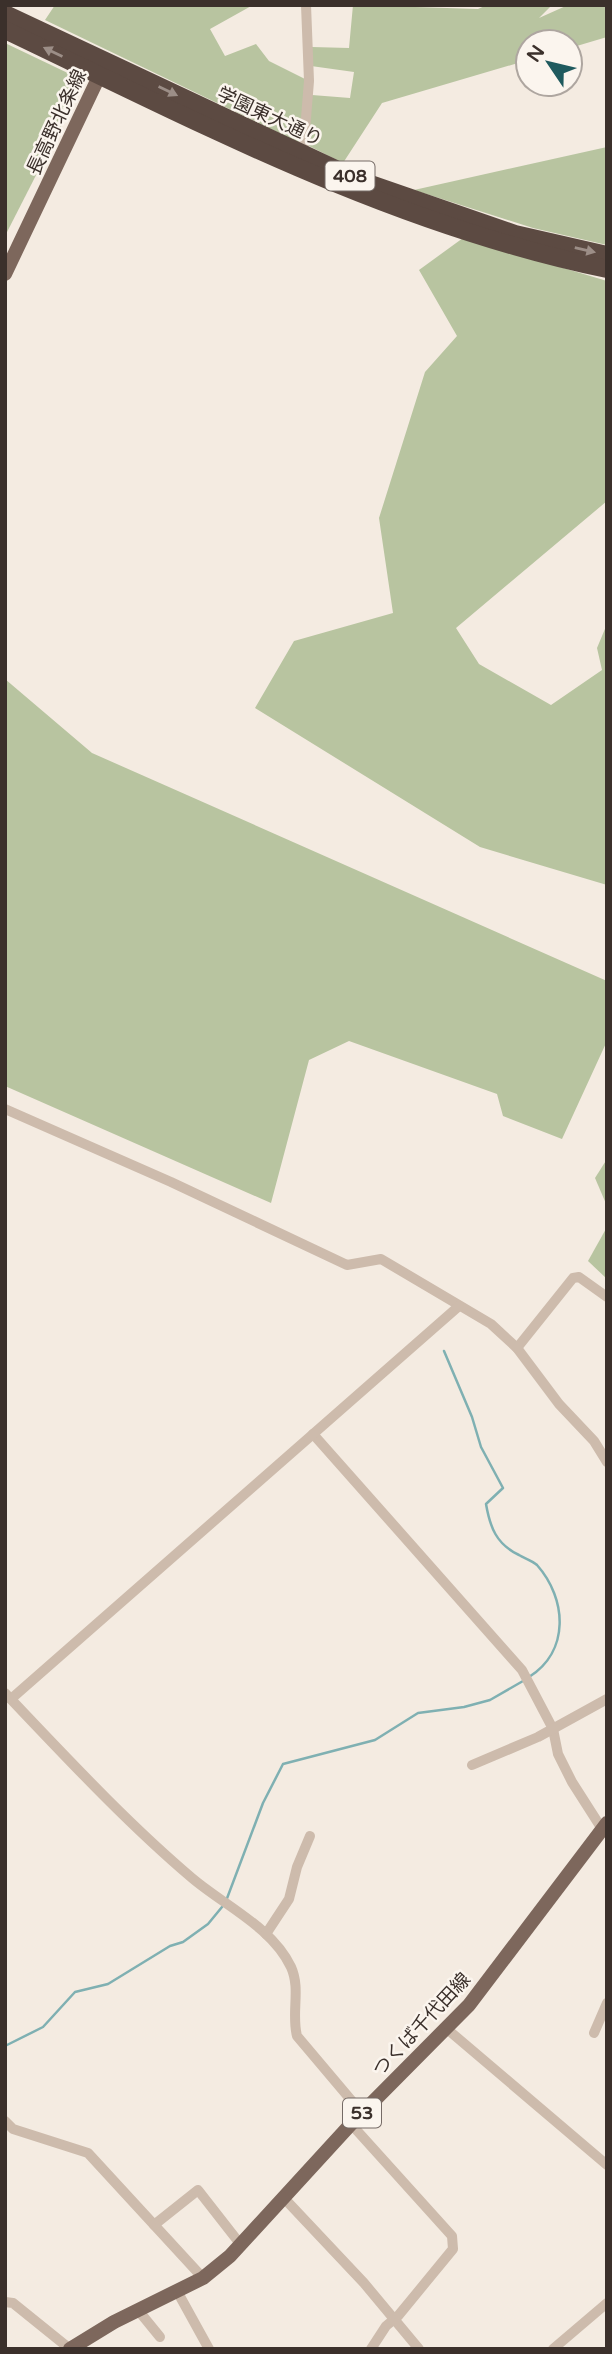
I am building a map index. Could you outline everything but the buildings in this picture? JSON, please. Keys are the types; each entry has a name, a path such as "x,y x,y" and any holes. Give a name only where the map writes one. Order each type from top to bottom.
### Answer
{"highway":[{"name":"学園東大通り","path":"5,14 295,167 399,210 511,246 607,269"},
{"name":"学園東大通り","path":"5,30 103,68 359,180 515,234 607,255"}],"main road":[{"name":"長高野北条線","path":"5,274 103,68"},
{"name":"つくば千代田線","path":"70,2349 138,2310 203,2278 241,2245 351,2124 447,2029 490,1978 605,1826"}],"street":[{"path":"303,155 309,81 306,5"},
{"path":"5,1110 171,1182 347,1265 381,1259 491,1324 517,1348 559,1404 594,1441 607,1462"},
{"path":"517,1348 573,1278 579,1277 607,1297"},
{"path":"362,2113 297,2035 294,2024 296,1980 290,1965 266,1934 192,1878 106,1797 8,1696 459,1306"},
{"path":"313,1434 522,1670 553,1729 558,1754 572,1782 605,1826"},
{"path":"472,1765 553,1729 607,1699"},
{"path":"266,1934 289,1899 297,1867 310,1836"},
{"path":"594,2034 607,2003"},
{"path":"447,2029 607,2165"},
{"path":"5,2121 13,2129 88,2153 203,2278"},
{"path":"351,2124 452,2236 453,2249 371,2349"},
{"path":"154,2225 198,2190 241,2245"},
{"path":"283,2197 419,2349"},
{"path":"177,2291 209,2349"},
{"path":"5,2302 13,2302 70,2349"},
{"path":"553,2349 607,2303"},
{"path":"138,2310 160,2337"}],"green space":[{"path":"55,5 253,5 210,29 225,56 256,44 269,61 307,80 302,144 45,20"},
{"path":"353,5 478,9 487,5 552,5 539,18 568,5 607,5 607,37 584,44 584,28 514,28 514,64 382,103 343,163 307,145 312,95 350,98 354,72 311,66 312,47 349,48"},
{"path":"5,43 74,76 80,89 5,236"},
{"path":"607,147 607,245 533,228 414,190"},
{"path":"463,238 607,281 607,501 456,628 479,664 551,705 602,670 597,648 607,624 607,885 480,847 255,708 294,641 393,613 379,518 425,372 457,336 419,270"},
{"path":"5,679 92,753 607,981 607,1041 562,1139 503,1116 497,1094 349,1041 309,1060 271,1203 5,1086"},
{"path":"607,1159 607,1206 595,1178"},
{"path":"607,1227 607,1279 588,1261"}],"waterway":[{"path":"444,1351 472,1417 481,1447 503,1488 486,1504 495,1534 511,1551 537,1565 554,1593 560,1624 557,1639 552,1653 529,1677"},
{"path":"226,1901 263,1803 283,1764 375,1740 418,1713 464,1707 490,1700 523,1681"},
{"path":"5,2046 43,2027 75,1992 108,1984 170,1946 183,1942 208,1924 222,1907"}]}
